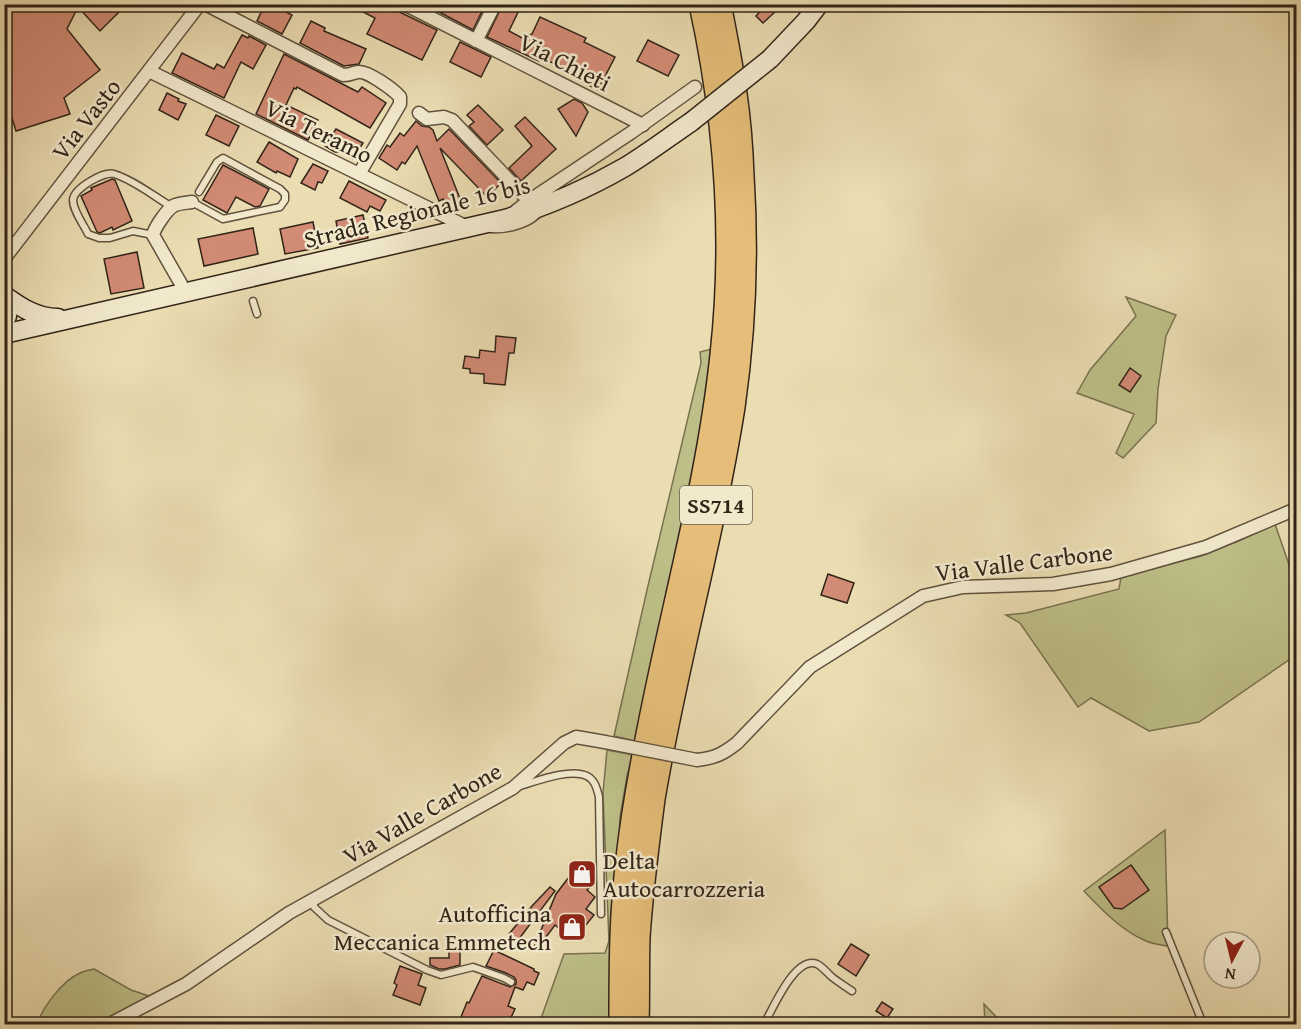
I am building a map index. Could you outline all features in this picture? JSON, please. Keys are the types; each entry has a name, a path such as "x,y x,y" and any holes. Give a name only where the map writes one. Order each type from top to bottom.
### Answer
{"highway":[{"name":"SS714","path":"638,1024 630,1002 621,935 629,848 637,787 648,731 706,458 724,331 727,256 724,158 720,115 700,4"},
{"name":"SS714","path":"620,1024 630,1002 638,972 640,918 656,788 722,474 735,398 743,327 746,240 742,152 736,94 720,4"}],"main road":[{"name":"Strada Regionale 16 bis","path":"4,334 471,228 536,210 625,167 692,123 770,58 819,4"},
{"name":"Strada Regionale 16 bis","path":"5,296 19,306 41,316 55,319 72,318"},
{"path":"4,322 8,315 5,296"}],"street":[{"name":"Via Vasto","path":"4,260 200,4"},
{"path":"205,4 343,75 352,75 358,71 366,72 400,96 400,104 359,174"},
{"name":"Via Chieti","path":"404,4 643,125"},
{"path":"476,40 495,4"},
{"name":"Via Teramo","path":"149,71 471,228"},
{"path":"505,219 695,87"},
{"path":"419,113 427,119 444,117 452,120 529,201"},
{"path":"183,293 181,284 153,235 172,207 196,197"},
{"name":"Via Valle Carbone","path":"110,1024 186,984 289,913 513,788 564,743 576,737 697,760 712,758 725,753 737,743 810,667 923,596 963,587 1053,584 1111,574 1206,547 1296,509"}],"lane":[{"path":"224,158 280,189 285,194 285,200 280,207 223,219 196,197 218,162 224,158"},
{"path":"153,235 133,231 110,238 99,238 88,234 74,207 75,194 89,182 109,173 117,174 172,207"},
{"path":"471,228 501,230 521,224 531,220 548,204"},
{"path":"253,301 257,314"},
{"path":"513,788 545,778 573,773 588,777 596,785 599,797 602,914"},
{"path":"314,899 314,907 327,920 427,970 441,975 473,967 511,982"},
{"path":"1166,932 1203,1024"},
{"path":"764,1024 791,977 802,966 811,962 820,965 852,991"}],"green space":[{"path":"1126,297 1176,315 1166,336 1158,389 1156,423 1123,458 1116,453 1134,414 1077,393 1090,370 1136,316"},
{"path":"715,348 693,489 636,741 614,736 701,363 700,352"},
{"path":"1275,524 1296,585 1296,655 1199,722 1149,731 1091,698 1078,707 1020,623 1006,615 1026,613 1119,589 1121,577 1201,556"},
{"path":"607,750 633,755 620,817 610,1024 539,1024 564,954 605,953 609,941 603,793"},
{"path":"1165,830 1168,946 1150,942 1127,931 1084,891"},
{"path":"94,969 131,990 152,997 101,1024 37,1024 48,1003 60,988 73,977"},
{"path":"984,1004 1003,1024 985,1024"}],"building":[{"path":"4,4 127,4 100,31 78,7 67,29 100,70 64,98 70,114 16,131 12,118 4,117"},
{"path":"265,4 271,4 292,15 282,34 257,21"},
{"path":"348,4 383,4 437,30 422,60 367,34 375,18"},
{"path":"424,4 468,4 482,11 473,30"},
{"path":"503,4 522,4 509,31 522,38 532,34 540,17 586,38 584,42 615,57 598,90 583,82 583,78 541,57 539,61 487,37"},
{"path":"767,4 770,4 776,11 763,23 756,16"},
{"path":"311,21 325,28 324,31 366,49 359,64 344,66 300,43"},
{"path":"242,35 266,45 253,69 241,62 224,98 172,73 182,53 214,69 217,64 224,68"},
{"path":"648,40 679,55 668,76 637,61"},
{"path":"460,42 491,57 481,77 450,62"},
{"path":"284,54 358,92 362,87 386,103 370,128 297,87 294,88 286,105 318,120 308,140 256,114"},
{"path":"167,93 186,104 178,120 159,110"},
{"path":"574,99 582,103 588,112 576,136 558,109"},
{"path":"478,105 503,130 487,145 469,126 474,122 467,115"},
{"path":"216,115 239,126 229,146 206,135"},
{"path":"525,117 556,149 521,181 509,168 532,146 515,126"},
{"path":"416,121 433,130 437,141 449,129 501,183 487,197 440,148 461,201 447,207 443,199 439,201 417,146 405,164 402,162 397,170 379,158 387,145 390,147 400,133 404,136"},
{"path":"336,129 363,143 353,159 325,146"},
{"path":"269,142 298,159 290,177 277,171 276,173 257,162"},
{"path":"313,164 328,171 322,183 318,182 315,190 301,183"},
{"path":"223,165 269,189 260,206 255,207 236,197 227,213 203,200"},
{"path":"112,179 115,180 132,221 100,233 97,232 81,196 92,190 91,188"},
{"path":"349,181 386,200 380,211 370,206 367,212 340,198"},
{"path":"363,215 368,238 340,244 336,221"},
{"path":"313,222 318,248 285,254 280,229"},
{"path":"253,228 258,254 204,266 198,239"},
{"path":"137,252 144,288 111,294 104,259"},
{"path":"496,336 516,338 514,353 509,353 505,385 484,383 484,374 470,373 470,369 463,368 465,356 479,358 480,350 495,352"},
{"path":"1130,368 1141,376 1130,392 1119,385"},
{"path":"828,574 854,583 847,603 821,595"},
{"path":"579,864 595,877 595,881 587,890 595,897 586,909 594,915 574,940 555,925 537,949 534,947 556,894"},
{"path":"1131,865 1149,890 1122,909 1114,908 1099,887"},
{"path":"550,887 555,891 519,939 515,939 509,934"},
{"path":"851,944 869,955 856,976 838,964"},
{"path":"449,950 460,951 460,965 439,969 430,965 430,958 449,958"},
{"path":"494,950 539,973 534,985 527,982 523,990 515,987 508,1006 515,1009 508,1024 493,1020 491,1024 488,1024 473,1018 471,1021 461,1017 482,976 510,987 516,984 514,977 486,966"},
{"path":"400,966 422,974 418,985 426,988 420,1005 393,995 397,985 394,983"},
{"path":"882,1002 893,1009 887,1018 876,1011"}],"place":[{"name":"Delta Autocarrozzeria","path":"582,874"},
{"name":"Autofficina Meccanica Emmetech","path":"572,927"}]}
